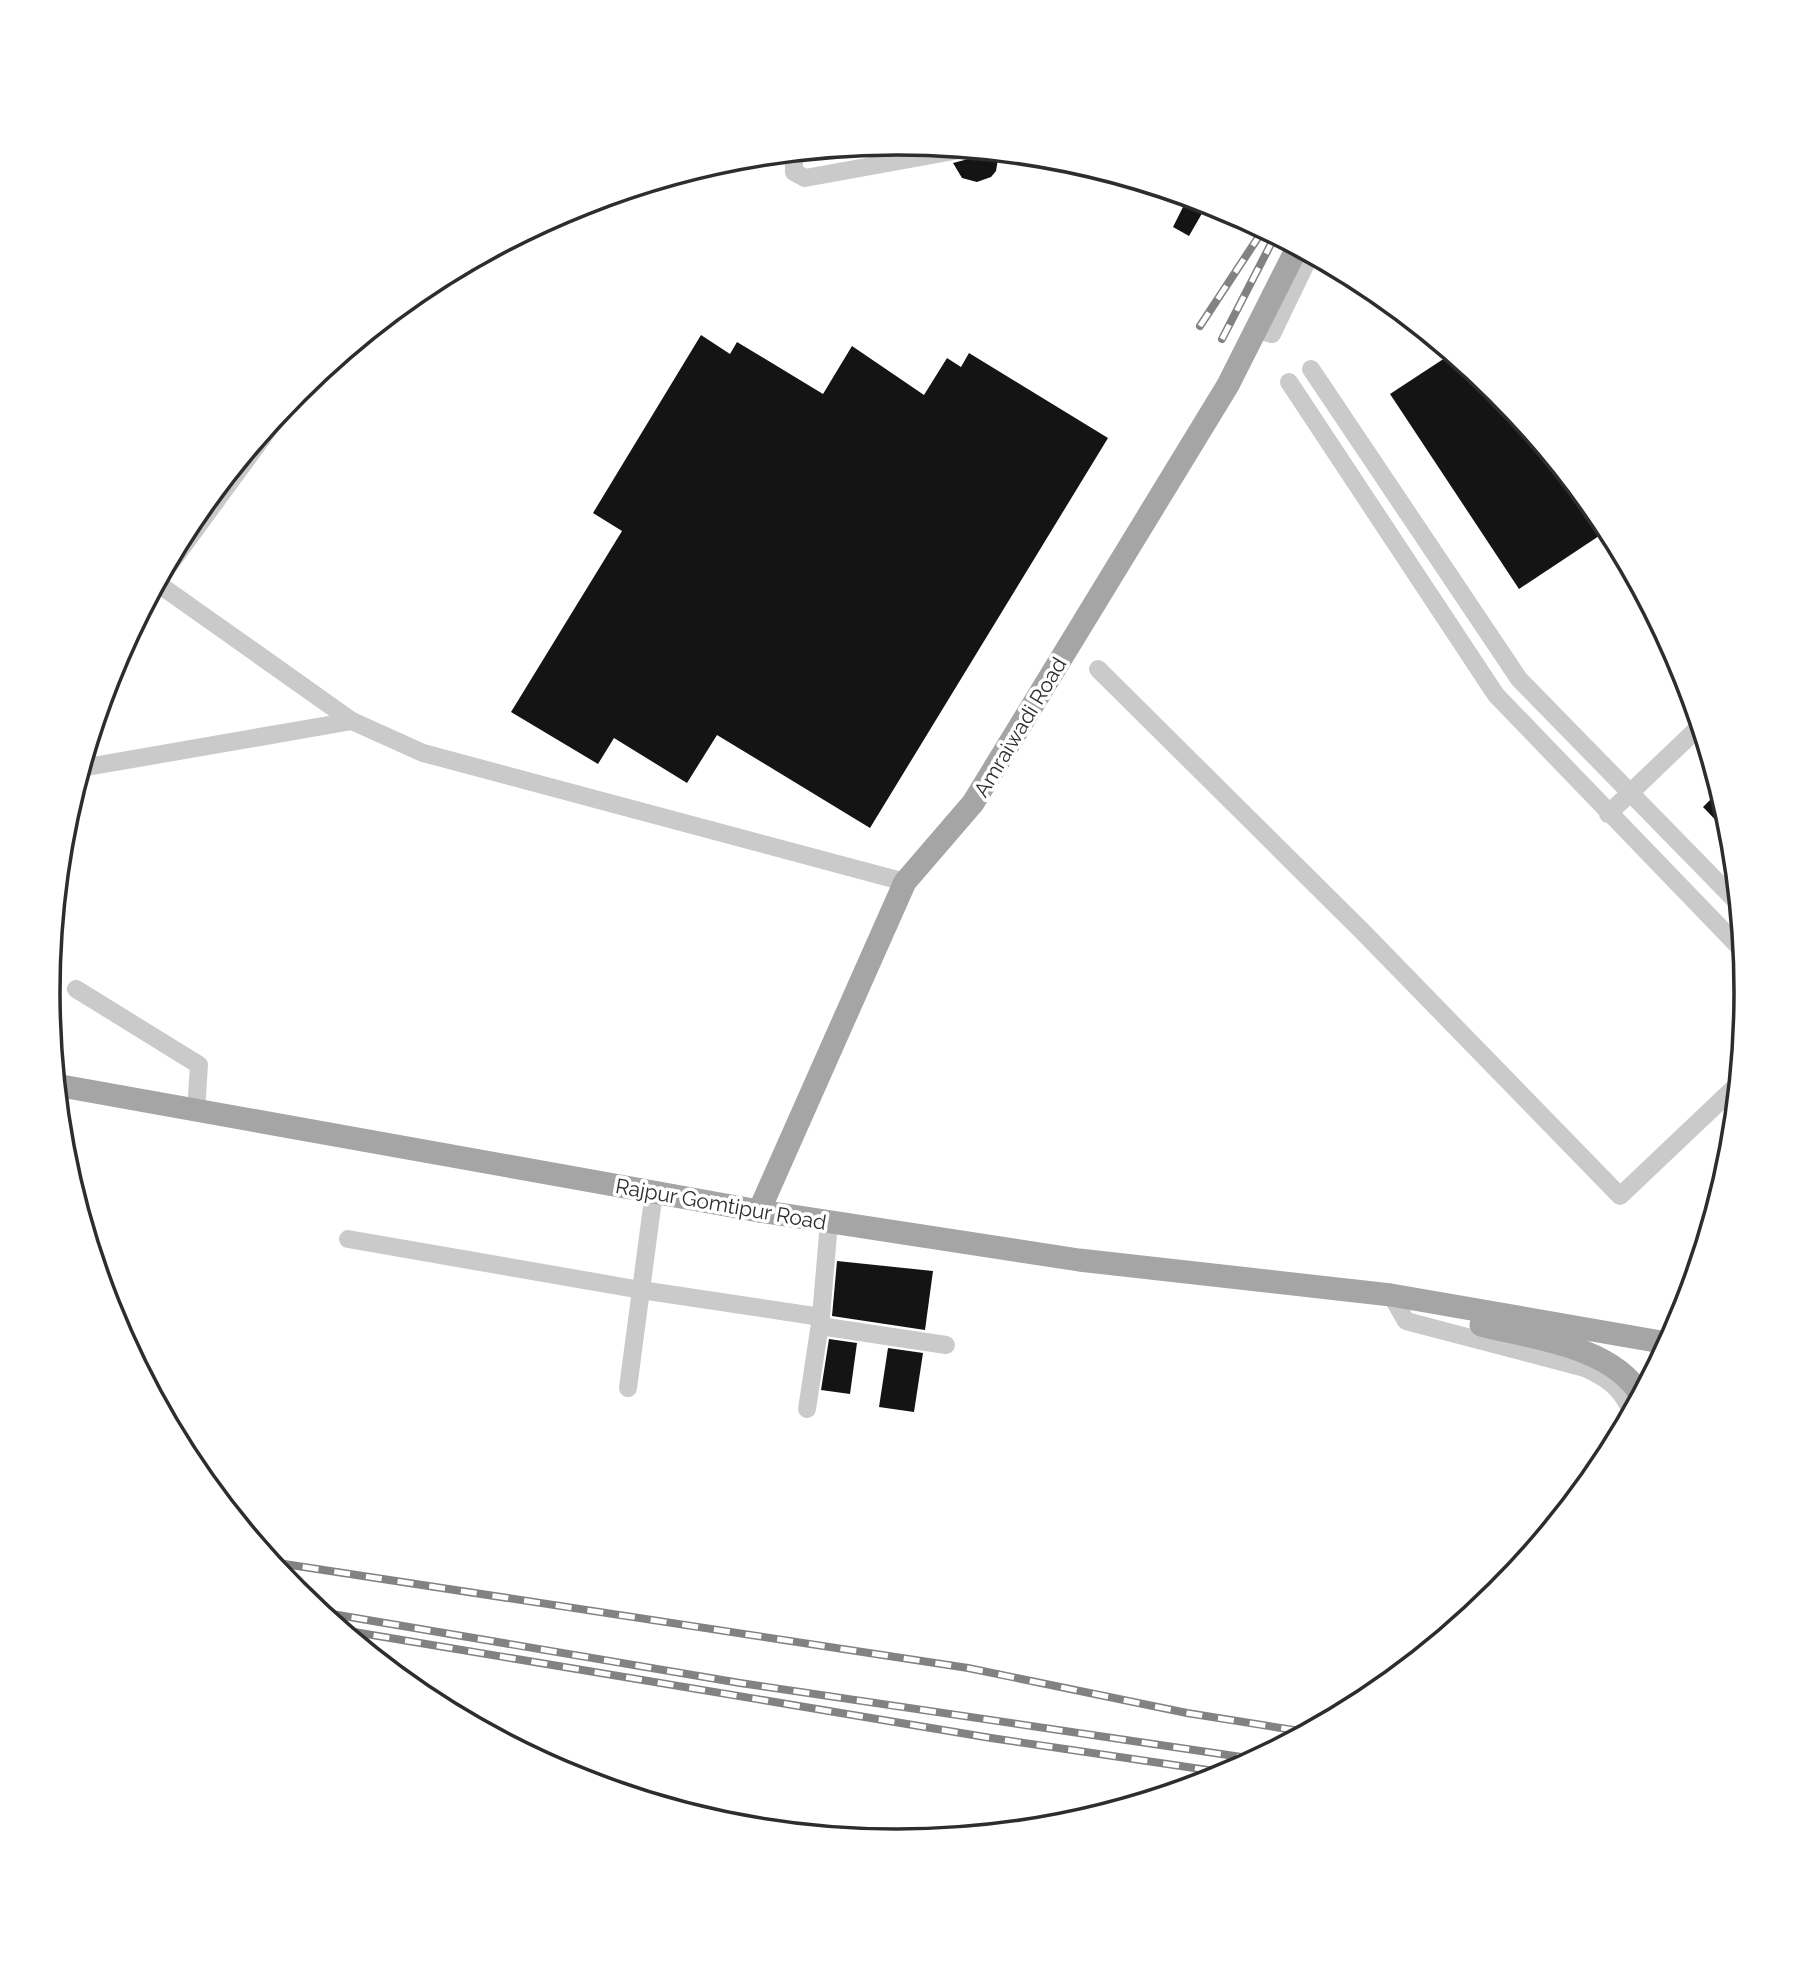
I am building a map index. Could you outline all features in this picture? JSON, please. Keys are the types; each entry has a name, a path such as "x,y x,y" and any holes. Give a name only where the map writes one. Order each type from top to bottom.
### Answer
{"main road":[{"name":"Amraiwadi Road","path":"758,1211 905,882 973,803 1228,385 1293,255"},
{"name":"Rajpur Gomtipur Road","path":"65,1087 758,1211 1079,1260 1391,1295"},
{"path":"1391,1295 1436,1314 1601,1358 1623,1372 1634,1386"},
{"path":"1391,1295 1657,1341"}],"street":[{"path":"794,161 793,172 805,178 926,156"},
{"path":"1257,330 1272,334 1306,262"},
{"path":"1311,369 1519,679 1727,892"},
{"path":"1289,382 1496,695 1732,940"},
{"path":"1303,404 1326,391"},
{"path":"165,586 352,721 423,753 905,882"},
{"path":"1098,669 1363,932 1620,1196 1727,1096"},
{"path":"91,766 352,721"},
{"path":"1608,814 1692,733"},
{"path":"76,989 199,1065 196,1111"},
{"path":"628,1388 654,1192"},
{"path":"807,1409 820,1321 829,1222"},
{"path":"348,1239 946,1345"},
{"path":"1391,1295 1406,1321 1596,1373 1607,1379 1627,1401"}],"building":[{"path":"969,159 998,161 996,171 991,177 977,182 962,178 953,163"},
{"path":"1184,206 1202,213 1189,236 1173,227"},
{"path":"701,335 730,354 737,342 823,394 852,346 924,395 947,358 961,367 969,353 1108,438 870,828 717,735 687,783 614,738 598,764 511,712 622,531 593,513"},
{"path":"1443,359 1526,440 1561,482 1598,537 1519,589 1390,394"},
{"path":"1710,800 1715,819 1703,807"},
{"path":"837,1261 933,1271 925,1330 832,1316"},
{"path":"829,1339 857,1343 850,1394 821,1390"},
{"path":"888,1348 923,1353 914,1412 879,1407"}],"railway":[{"path":"1200,326 1258,237"},
{"path":"1222,339 1271,243"},
{"path":"286,1564 968,1668 1187,1713 1292,1730"},
{"path":"339,1615 740,1683 1237,1756"},
{"path":"359,1633 991,1738 1205,1770"}]}
